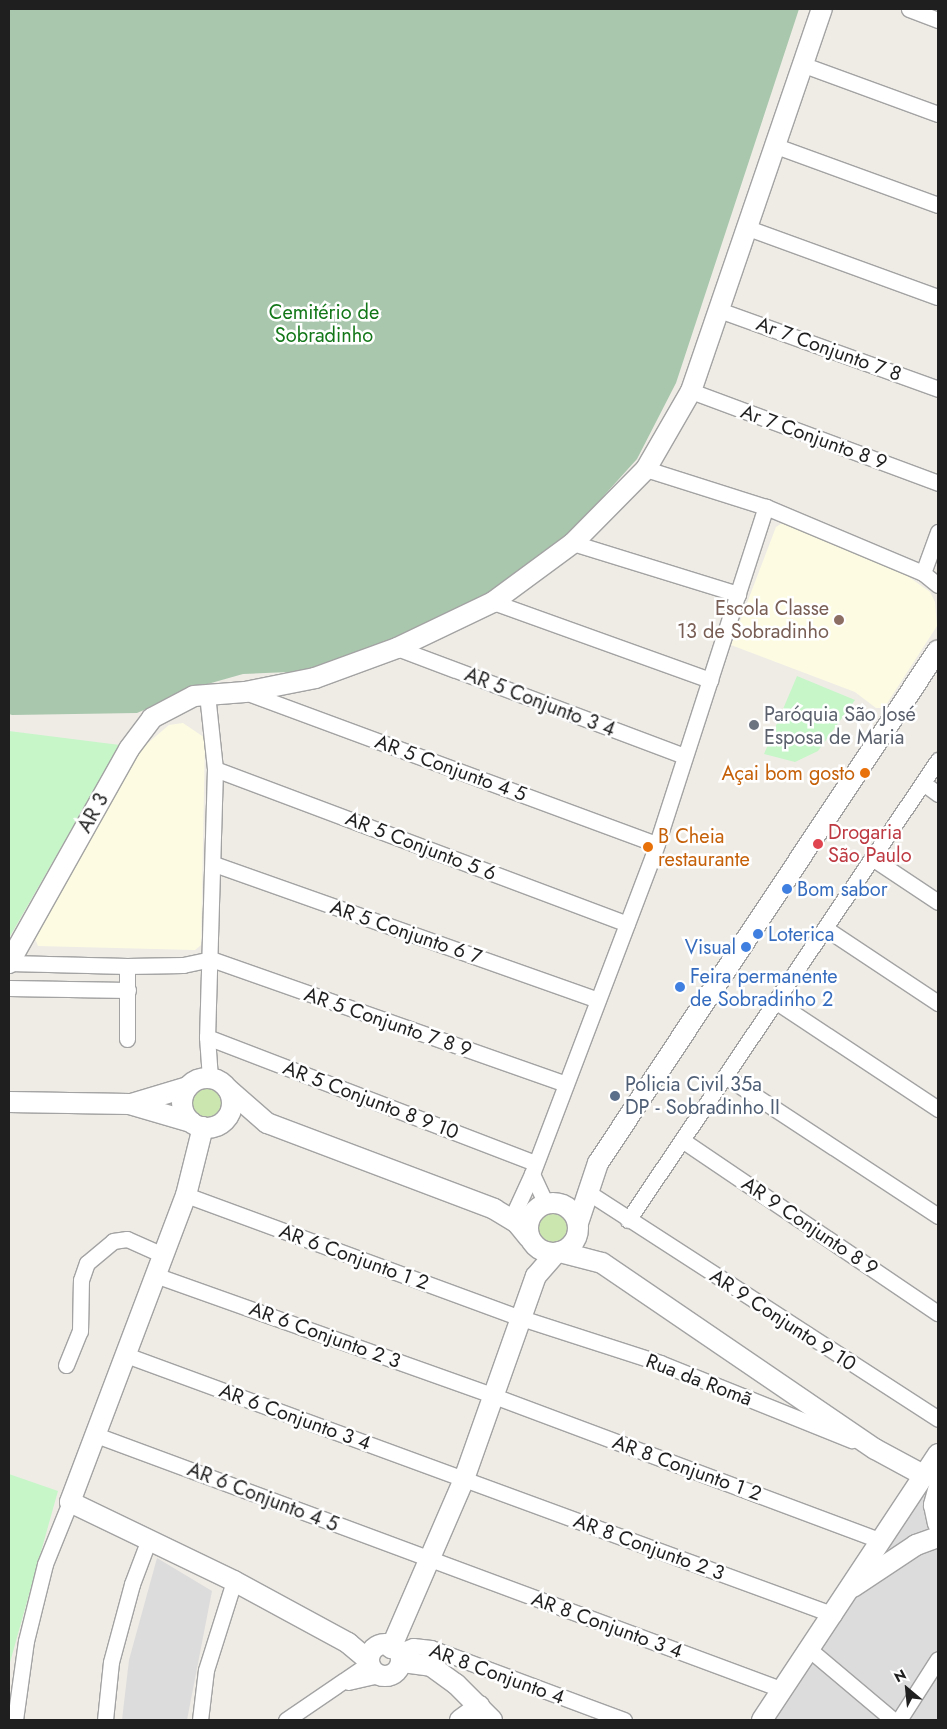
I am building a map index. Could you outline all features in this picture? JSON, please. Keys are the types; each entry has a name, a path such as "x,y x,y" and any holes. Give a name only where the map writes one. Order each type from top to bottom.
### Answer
{"street":[{"name":"AR 3","path":"9,963 129,749 152,718 194,696 245,692 315,678 397,648 493,602 573,543 646,469 691,391 822,9"},
{"path":"909,9 938,20"},
{"path":"804,65 938,114"},
{"path":"776,146 938,205"},
{"path":"748,228 938,297"},
{"name":"Ar 7 Conjunto 7 8","path":"719,310 938,389"},
{"name":"Ar 7 Conjunto 8 9","path":"691,391 938,483"},
{"path":"646,469 766,507 923,574 938,585"},
{"path":"515,1211 534,1168 657,844 766,507"},
{"path":"923,574 938,532"},
{"path":"573,543 738,594"},
{"path":"493,602 710,680"},
{"name":"AR 5 Conjunto 3 4","path":"397,648 684,756"},
{"path":"384,1658 430,1560 464,1479 537,1273 575,1240 586,1191 598,1163 938,650"},
{"name":"AR 5 Conjunto 4 5","path":"245,692 657,844"},
{"path":"207,694 215,769 214,864 207,1037 210,1078"},
{"path":"628,1220 938,760"},
{"name":"AR 5 Conjunto 5 6","path":"215,769 627,924"},
{"path":"923,783 938,794"},
{"path":"872,858 938,902"},
{"name":"AR 5 Conjunto 6 7","path":"214,864 598,1000"},
{"path":"825,928 938,1003"},
{"path":"9,963 127,966 183,965 211,959"},
{"name":"AR 5 Conjunto 7 8 9","path":"211,959 566,1084"},
{"path":"127,966 127,1039"},
{"path":"9,988 128,990"},
{"path":"775,1001 938,1109"},
{"name":"AR 5 Conjunto 8 9 10","path":"207,1037 534,1168"},
{"path":"725,1076 938,1216"},
{"path":"129,1104 188,1087 202,1079 210,1078 228,1089 267,1123 494,1209 517,1224 538,1249 602,1264 875,1449 931,1476"},
{"path":"188,1087 183,1101 203,1125"},
{"path":"203,1125 229,1115 232,1097 228,1089"},
{"path":"9,1102 129,1104 203,1125 267,1123"},
{"path":"15,1720 26,1641 45,1564 96,1435 186,1195 203,1125"},
{"name":"AR 9 Conjunto 8 9","path":"682,1140 938,1313"},
{"path":"494,1209 515,1211 544,1205 570,1190 598,1163"},
{"path":"534,1168 544,1205"},
{"name":"AR 9 Conjunto 9 10","path":"586,1191 628,1220 938,1419"},
{"name":"AR 6 Conjunto 1 2","path":"186,1195 521,1318"},
{"path":"544,1205 571,1210 602,1264"},
{"path":"537,1273 528,1223 544,1205"},
{"path":"66,1365 80,1331 81,1280 86,1263 113,1241 128,1239 163,1255"},
{"name":"AR 6 Conjunto 2 3","path":"155,1275 494,1396"},
{"name":"Rua da Romã","path":"521,1318 660,1363 875,1449"},
{"name":"AR 6 Conjunto 3 4","path":"126,1355 464,1479"},
{"name":"AR 8 Conjunto 1 2","path":"494,1396 879,1540"},
{"name":"AR 6 Conjunto 4 5","path":"96,1435 430,1560"},
{"path":"762,1720 852,1589 856,1576 879,1540 931,1476 938,1454"},
{"path":"931,1476 937,1506"},
{"name":"AR 8 Conjunto 2 3","path":"464,1479 834,1615"},
{"path":"70,1502 234,1582 348,1643 384,1658 431,1666 486,1713"},
{"path":"852,1589 916,1545 938,1537"},
{"path":"105,1720 111,1662 132,1584 149,1539"},
{"path":"879,1540 896,1545 916,1545"},
{"name":"AR 8 Conjunto 3 4","path":"430,1560 783,1690"},
{"path":"200,1720 206,1670 234,1582"},
{"name":"AR 8 Conjunto 4","path":"286,1720 384,1658 413,1646 431,1648 624,1720"},
{"path":"810,1650 894,1720"},
{"path":"899,1720 938,1659"},
{"path":"460,1720 486,1713"}],"shaded area":[{"name":"Escola Classe 13 de Sobradinho","path":"784,522 899,570 930,592 935,602 937,626 884,708 876,708 855,692 731,645 776,527"},
{"path":"183,723 205,738 201,945 195,950 38,946 34,936 142,748 169,725"},
{"path":"938,1454 938,1720 762,1720"},
{"path":"157,1558 212,1591 187,1720 122,1720 129,1660"}],"green space":[{"name":"Cemitério de Sobradinho","path":"9,9 799,9 676,383 637,459 572,531 490,594 405,637 311,671 243,674 197,687 137,713 12,715 9,714"},
{"path":"797,676 855,700 818,751 795,762 764,754"},
{"path":"9,731 120,745 9,938"},
{"path":"206,1082 220,1088 226,1102 220,1116 206,1122 192,1116 186,1102 192,1088"},
{"path":"552,1209 566,1214 571,1228 566,1242 552,1247 538,1242 533,1228 538,1214"},
{"path":"9,1474 58,1491 9,1666"}],"place":[{"name":"Escola Classe 13 de Sobradinho","path":"839,620"},
{"name":"Paróquia São José Esposa de Maria","path":"754,725"},
{"name":"Açai bom gosto","path":"865,773"},
{"name":"Drogaria São Paulo","path":"818,844"},
{"name":"B Cheia restaurante","path":"648,847"},
{"name":"Bom sabor","path":"787,889"},
{"name":"Loterica","path":"758,934"},
{"name":"Visual","path":"746,947"},
{"name":"Feira permanente de Sobradinho 2","path":"680,987"},
{"name":"Policia Civil 35a DP - Sobradinho II","path":"615,1096"}]}
